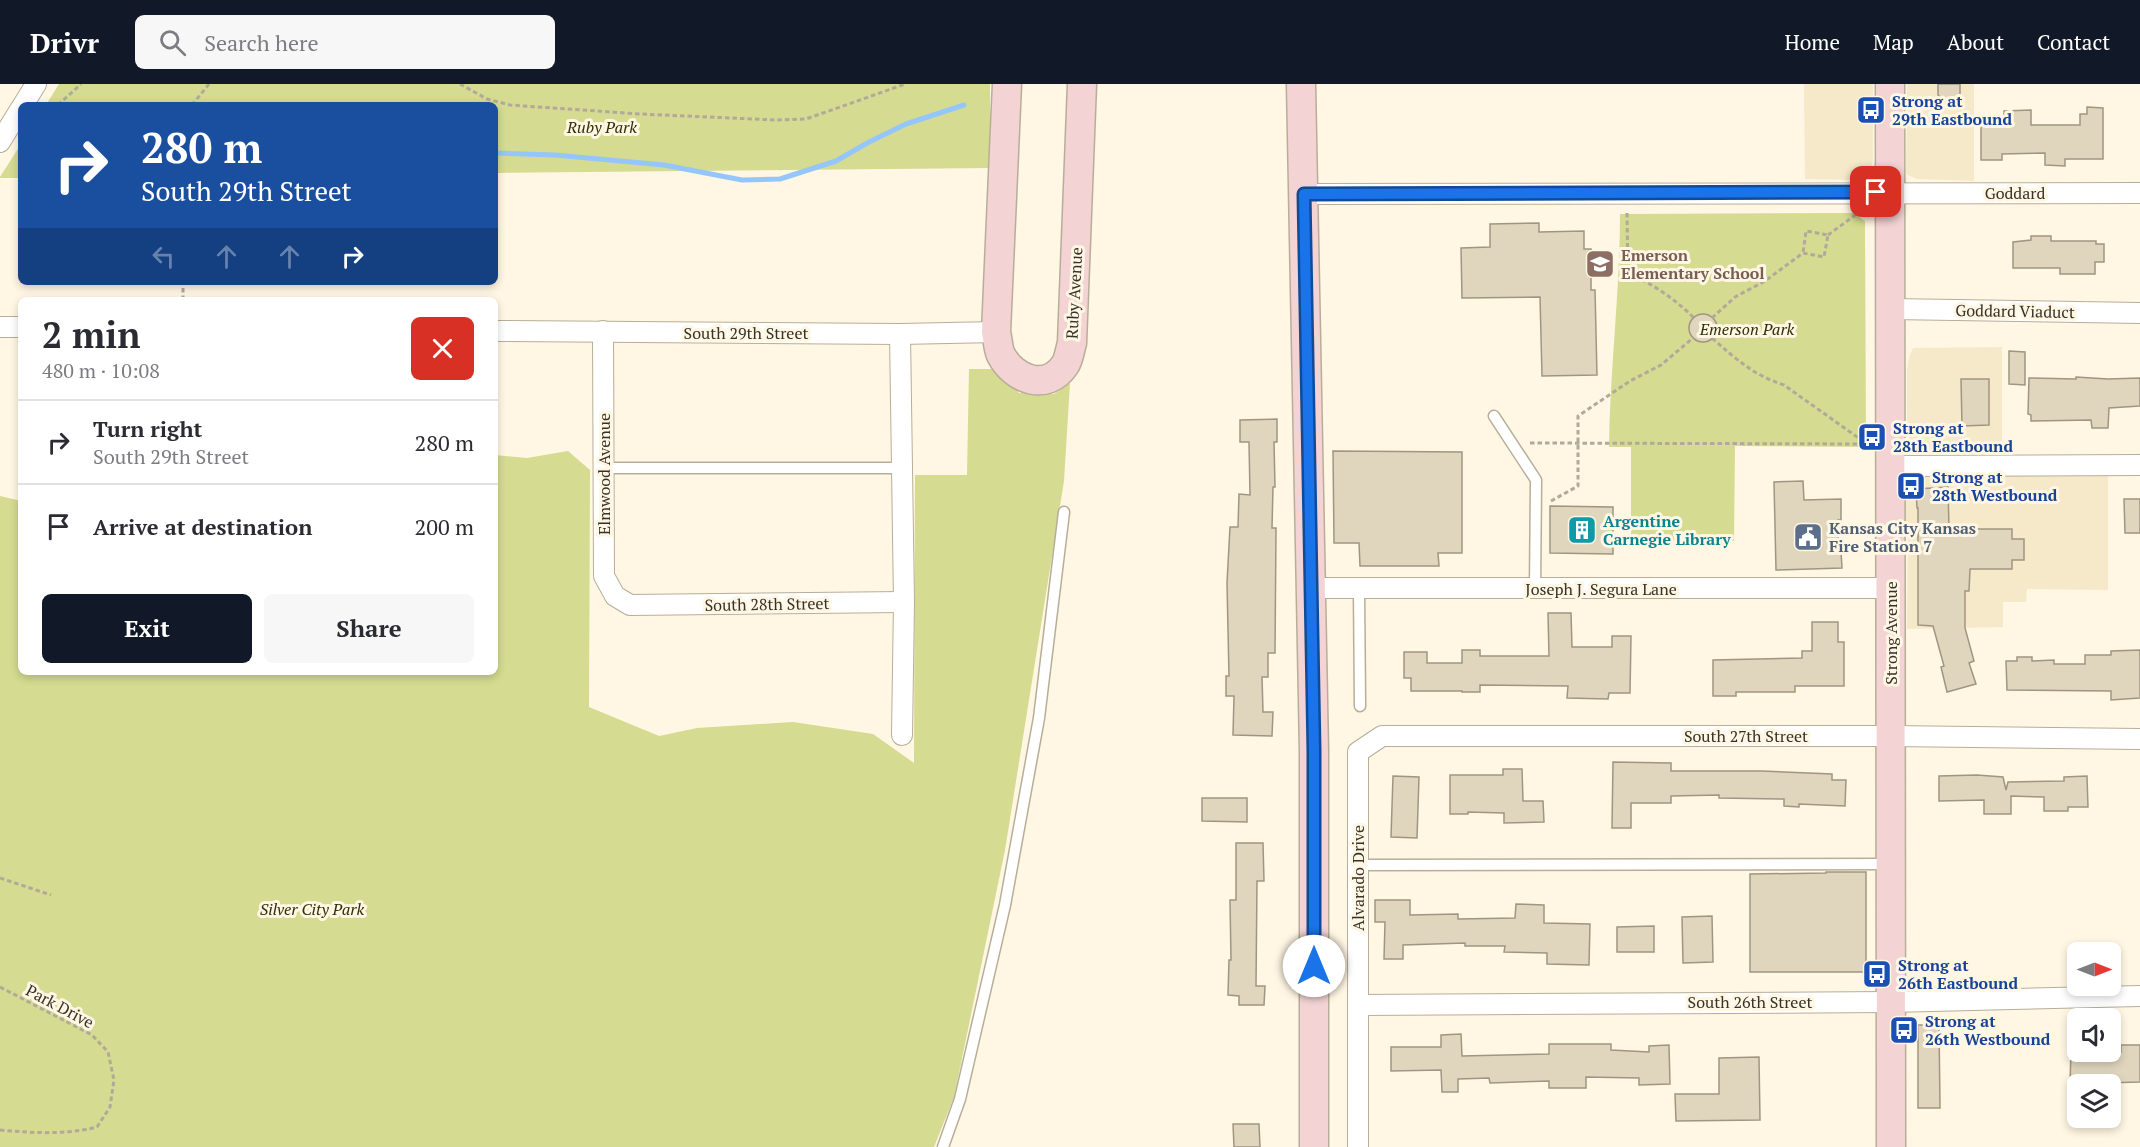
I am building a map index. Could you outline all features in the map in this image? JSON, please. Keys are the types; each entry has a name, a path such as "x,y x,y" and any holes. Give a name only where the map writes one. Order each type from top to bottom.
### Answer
{"street":[{"path":"25,102 36,84"},
{"name":"Ruby Avenue","path":"1007,84 996,332 1000,354 1012,370 1029,381 1049,379 1065,365 1072,343 1082,84"},
{"path":"1301,84 1314,751 1314,1147"},
{"name":"Strong Avenue","path":"1890,84 1891,1147"},
{"path":"0,142 18,113"},
{"path":"1304,194 1890,192"},
{"name":"Goddard","path":"1890,192 2140,193"},
{"name":"Goddard Viaduct","path":"1890,309 2140,313"},
{"path":"0,327 18,327"},
{"name":"South 29th Street","path":"498,331 900,334 996,332"},
{"name":"Elmwood Avenue","path":"603,332 604,576 615,596 630,605"},
{"path":"900,334 904,602 902,735"},
{"path":"1891,466 2140,465"},
{"name":"Joseph J. Segura Lane","path":"1310,588 1892,588"},
{"name":"South 28th Street","path":"630,605 904,602"},
{"name":"South 27th Street","path":"1358,753 1382,736 1891,736 2140,739"},
{"name":"Alvarado Drive","path":"1358,753 1358,1147"},
{"name":"South 26th Street","path":"1359,1005 1891,1002 2140,996"}],"lane":[{"path":"1494,416 1536,480 1535,589"},
{"path":"604,468 902,468"},
{"path":"943,1147 960,1099 1005,904 1039,718 1064,512"},
{"path":"1359,589 1360,706"},
{"path":"1358,865 1891,864"}],"path":[{"path":"61,102 81,84"},
{"path":"194,102 209,84"},
{"path":"460,84 488,99 510,105 776,120 806,119 905,84"},
{"path":"1627,211 1628,273 1645,280 1666,294 1694,318"},
{"path":"1712,318 1735,297 1765,281 1803,254 1824,257 1828,235 1858,213"},
{"path":"1803,254 1806,231 1828,235"},
{"path":"1545,505 1578,486 1578,416 1630,381 1661,365 1693,338"},
{"path":"1530,442 1869,444 1833,422 1784,385 1769,380 1735,359 1712,338"},
{"path":"0,878 51,895"},
{"name":"Park Drive","path":"0,987 92,1035 108,1052 114,1080 110,1107 97,1127 57,1132 0,1130"}],"shaded area":[{"path":"1804,84 1873,84 1873,160 1871,167 1863,177 1854,180 1805,179"},
{"path":"1907,84 1974,84 1974,181 1917,179 1908,175 1906,172"},
{"path":"2002,347 2002,453 1934,453 1916,449 1907,433 1907,370 1913,348"},
{"path":"2108,474 2108,590 2027,589 2026,602 2003,602 2003,627 1907,629 1908,530 1903,516 1902,490 1906,482 1918,475"}],"green space":[{"name":"Ruby Park","path":"59,84 990,84 990,168 498,173 498,102 48,102"},
{"path":"18,149 18,178 0,177"},
{"name":"Emerson Park","path":"1853,213 1865,221 1866,447 1735,446 1734,541 1631,541 1631,447 1609,447 1620,214"},
{"name":"Silver City Park","path":"969,369 1001,369 1019,393 1054,394 1070,383 1064,481 1005,850 954,1097 934,1147 0,1147 0,496 18,500 18,675 498,675 498,455 527,458 568,451 590,470 589,707 659,736 697,728 793,722 873,734 914,763 915,475 967,475"}],"building":[{"path":"1938,84 1960,84 1960,106 1949,106 1938,95"},
{"path":"2087,107 2103,108 2103,159 2065,159 2065,166 2045,165 2045,153 2002,154 2002,160 1981,160 1981,124 2004,124 2004,111 2031,110 2031,125 2080,125 2080,114 2087,114"},
{"path":"1539,223 1539,232 1584,231 1584,249 1591,249 1591,290 1595,290 1597,375 1542,376 1540,297 1462,298 1461,248 1490,247 1490,224"},
{"path":"2031,236 2051,236 2051,241 2096,241 2096,244 2104,244 2104,262 2095,262 2095,274 2060,274 2060,268 2013,268 2013,242 2031,240"},
{"path":"1703,314 1713,318 1717,328 1713,338 1703,342 1693,338 1689,328 1693,318"},
{"path":"2009,351 2025,352 2025,385 2009,384"},
{"path":"2076,377 2140,378 2140,406 2109,408 2108,428 2092,428 2091,420 2031,421 2031,415 2028,414 2029,378 2076,379"},
{"path":"1961,379 1989,379 1989,425 1962,426"},
{"path":"1277,419 1277,442 1274,442 1275,487 1273,487 1272,528 1276,528 1275,653 1268,653 1268,677 1262,677 1263,712 1273,712 1272,736 1233,735 1234,696 1226,696 1226,676 1229,676 1227,583 1230,527 1238,527 1239,494 1250,495 1249,442 1240,442 1240,420"},
{"path":"1333,451 1462,452 1462,553 1438,553 1439,566 1360,566 1359,543 1334,543"},
{"name":"Kansas City Kansas Fire Station 7","path":"1803,481 1804,500 1841,499 1841,520 1838,520 1842,568 1776,570 1774,482"},
{"path":"1948,487 1949,529 2012,529 2012,539 2024,539 2024,560 2012,560 2012,569 1970,569 1969,591 1965,591 1965,628 1974,661 1969,663 1976,684 1947,692 1941,667 1944,666 1933,626 1918,625 1916,489"},
{"path":"2124,499 2140,499 2140,533 2125,533"},
{"name":"Argentine Carnegie Library","path":"1550,506 1613,507 1613,554 1550,553"},
{"path":"1548,613 1571,613 1572,647 1612,647 1612,636 1631,636 1630,693 1609,693 1608,699 1567,698 1568,686 1480,685 1480,692 1411,691 1411,678 1404,678 1404,652 1427,652 1427,663 1462,663 1462,650 1480,650 1480,656 1549,656"},
{"path":"1812,622 1838,622 1838,642 1844,642 1844,686 1795,686 1795,692 1736,692 1736,696 1713,696 1713,660 1802,658 1802,651 1812,651"},
{"path":"2140,650 2140,698 2111,700 2111,691 2007,690 2006,661 2017,661 2017,657 2032,657 2032,661 2054,660 2054,664 2085,664 2085,655 2111,655 2111,651"},
{"path":"1613,762 1671,763 1671,771 1832,774 1832,780 1846,780 1845,806 1799,804 1799,807 1784,806 1784,799 1719,798 1719,795 1671,796 1671,803 1631,803 1631,828 1612,828"},
{"path":"1503,769 1522,769 1523,801 1543,801 1544,822 1504,823 1504,813 1450,814 1450,775 1503,775"},
{"path":"1393,776 1419,777 1417,838 1391,837"},
{"path":"1939,776 2003,777 2006,790 2008,782 2064,781 2064,777 2087,776 2088,807 2068,807 2068,811 2044,811 2044,797 2011,796 2011,814 1984,814 1984,800 1939,801"},
{"path":"1202,798 1247,798 1247,822 1202,821"},
{"path":"1236,843 1263,843 1264,881 1257,881 1256,986 1265,986 1264,1005 1239,1005 1239,996 1228,995 1229,960 1231,960 1230,900 1236,900"},
{"path":"1866,872 1866,972 1750,972 1750,874"},
{"path":"1375,900 1410,900 1410,915 1458,914 1458,919 1515,918 1516,904 1544,905 1544,923 1590,924 1589,965 1547,964 1547,953 1504,952 1505,946 1465,946 1465,943 1403,945 1403,959 1384,959 1385,922 1375,922"},
{"path":"1712,916 1713,962 1683,963 1682,917"},
{"path":"1654,926 1654,952 1617,952 1617,927"},
{"path":"1918,1025 1939,1025 1940,1108 1918,1108"},
{"path":"1461,1034 1462,1056 1549,1054 1549,1044 1611,1044 1611,1050 1649,1052 1649,1046 1669,1045 1670,1084 1639,1085 1639,1078 1586,1077 1586,1088 1549,1088 1549,1081 1490,1083 1489,1078 1458,1079 1458,1092 1442,1092 1441,1070 1391,1071 1391,1047 1441,1047 1441,1035"},
{"path":"2121,1045 2140,1045 2140,1082 2121,1083 2121,1074 2070,1074 2071,1062 2121,1062"},
{"path":"1759,1057 1760,1120 1676,1121 1675,1094 1719,1094 1719,1058"},
{"path":"1233,1124 1259,1124 1260,1147 1234,1147"}],"waterway":[{"path":"498,153 555,155 664,165 742,180 780,179 836,161 906,124 964,105"}],"place":[{"name":"Strong at 29th Eastbound","path":"1871,110"},
{"name":"Emerson Elementary School","path":"1600,264"},
{"name":"Strong at 28th Eastbound","path":"1872,437"},
{"name":"Strong at 28th Westbound","path":"1911,486"},
{"name":"Argentine Carnegie Library","path":"1582,530"},
{"name":"Kansas City Kansas Fire Station 7","path":"1808,537"},
{"name":"Strong at 26th Eastbound","path":"1877,974"},
{"name":"Strong at 26th Westbound","path":"1904,1030"}],"route":[{"path":"1314,966 1314,751 1304,194 1876,192"}]}
